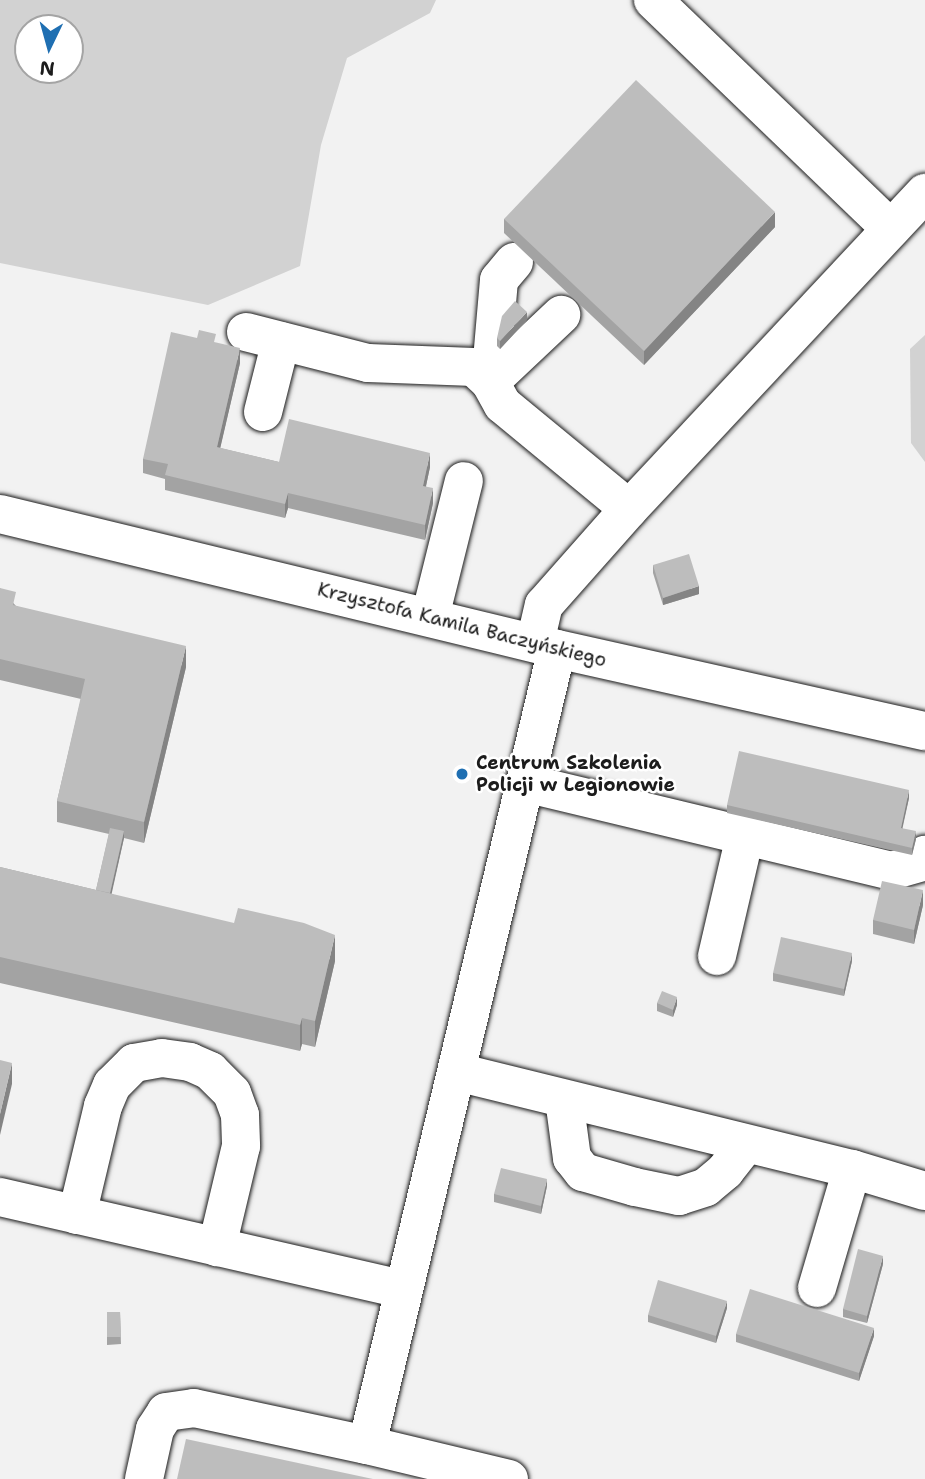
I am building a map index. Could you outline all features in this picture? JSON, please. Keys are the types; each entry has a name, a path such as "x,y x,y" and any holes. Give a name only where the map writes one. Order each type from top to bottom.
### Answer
{"lane":[{"path":"653,0 891,229"},
{"path":"367,1445 525,783 546,646 544,605 629,509 925,193"},
{"path":"490,382 499,280 514,262"},
{"path":"490,382 561,315"},
{"path":"263,412 263,336 368,363 474,367 490,382 503,405 629,509"},
{"path":"430,617 464,481"},
{"name":"Krzysztofa Kamila Baczyńskiego","path":"0,514 546,646 925,732"},
{"path":"525,783 891,871 922,862 925,855"},
{"path":"717,956 745,836"},
{"path":"77,1215 103,1106 112,1085 134,1063 162,1058 190,1062 210,1070 232,1093 240,1115 241,1146 217,1247"},
{"path":"457,1072 852,1169 925,1191"},
{"path":"564,1099 572,1158 583,1171 635,1186 679,1196 706,1188 725,1171 746,1144"},
{"path":"817,1288 852,1169"},
{"path":"0,1197 403,1289"},
{"path":"144,1479 155,1429 166,1412 194,1408 505,1478"}],"shaded area":[{"path":"0,0 436,0 430,13 347,58 321,145 300,266 208,305 0,263"},
{"path":"925,335 925,462 911,443 910,349"}],"building":[{"path":"636,80 775,212 644,351 504,219"},
{"path":"515,301 527,312 500,341 497,338 502,316"},
{"path":"199,330 216,334 214,342 240,348 217,447 279,462 289,419 430,453 423,486 433,488 425,525 288,493 285,504 165,475 168,464 143,459 171,332 197,338"},
{"path":"689,554 699,586 663,598 653,565"},
{"path":"0,588 16,592 13,605 186,646 144,822 57,801 85,679 0,659"},
{"path":"739,751 909,790 901,828 916,831 912,848 727,805"},
{"path":"110,828 124,831 110,893 96,890"},
{"path":"0,867 234,923 238,908 304,923 335,935 315,1021 302,1018 300,1025 0,957"},
{"path":"882,881 923,890 914,930 873,920"},
{"path":"781,937 852,953 844,989 773,973"},
{"path":"662,991 677,997 673,1010 657,1003"},
{"path":"0,1060 12,1063 0,1114"},
{"path":"501,1168 547,1179 541,1206 494,1194"},
{"path":"858,1249 883,1256 867,1316 843,1309"},
{"path":"658,1280 727,1301 716,1336 648,1315"},
{"path":"750,1289 874,1328 859,1373 736,1334"},
{"path":"107,1312 120,1312 121,1337 107,1337"},
{"path":"186,1439 373,1479 177,1479"}],"place":[{"name":"Centrum Szkolenia Policji w Legionowie","path":"462,774"}]}
